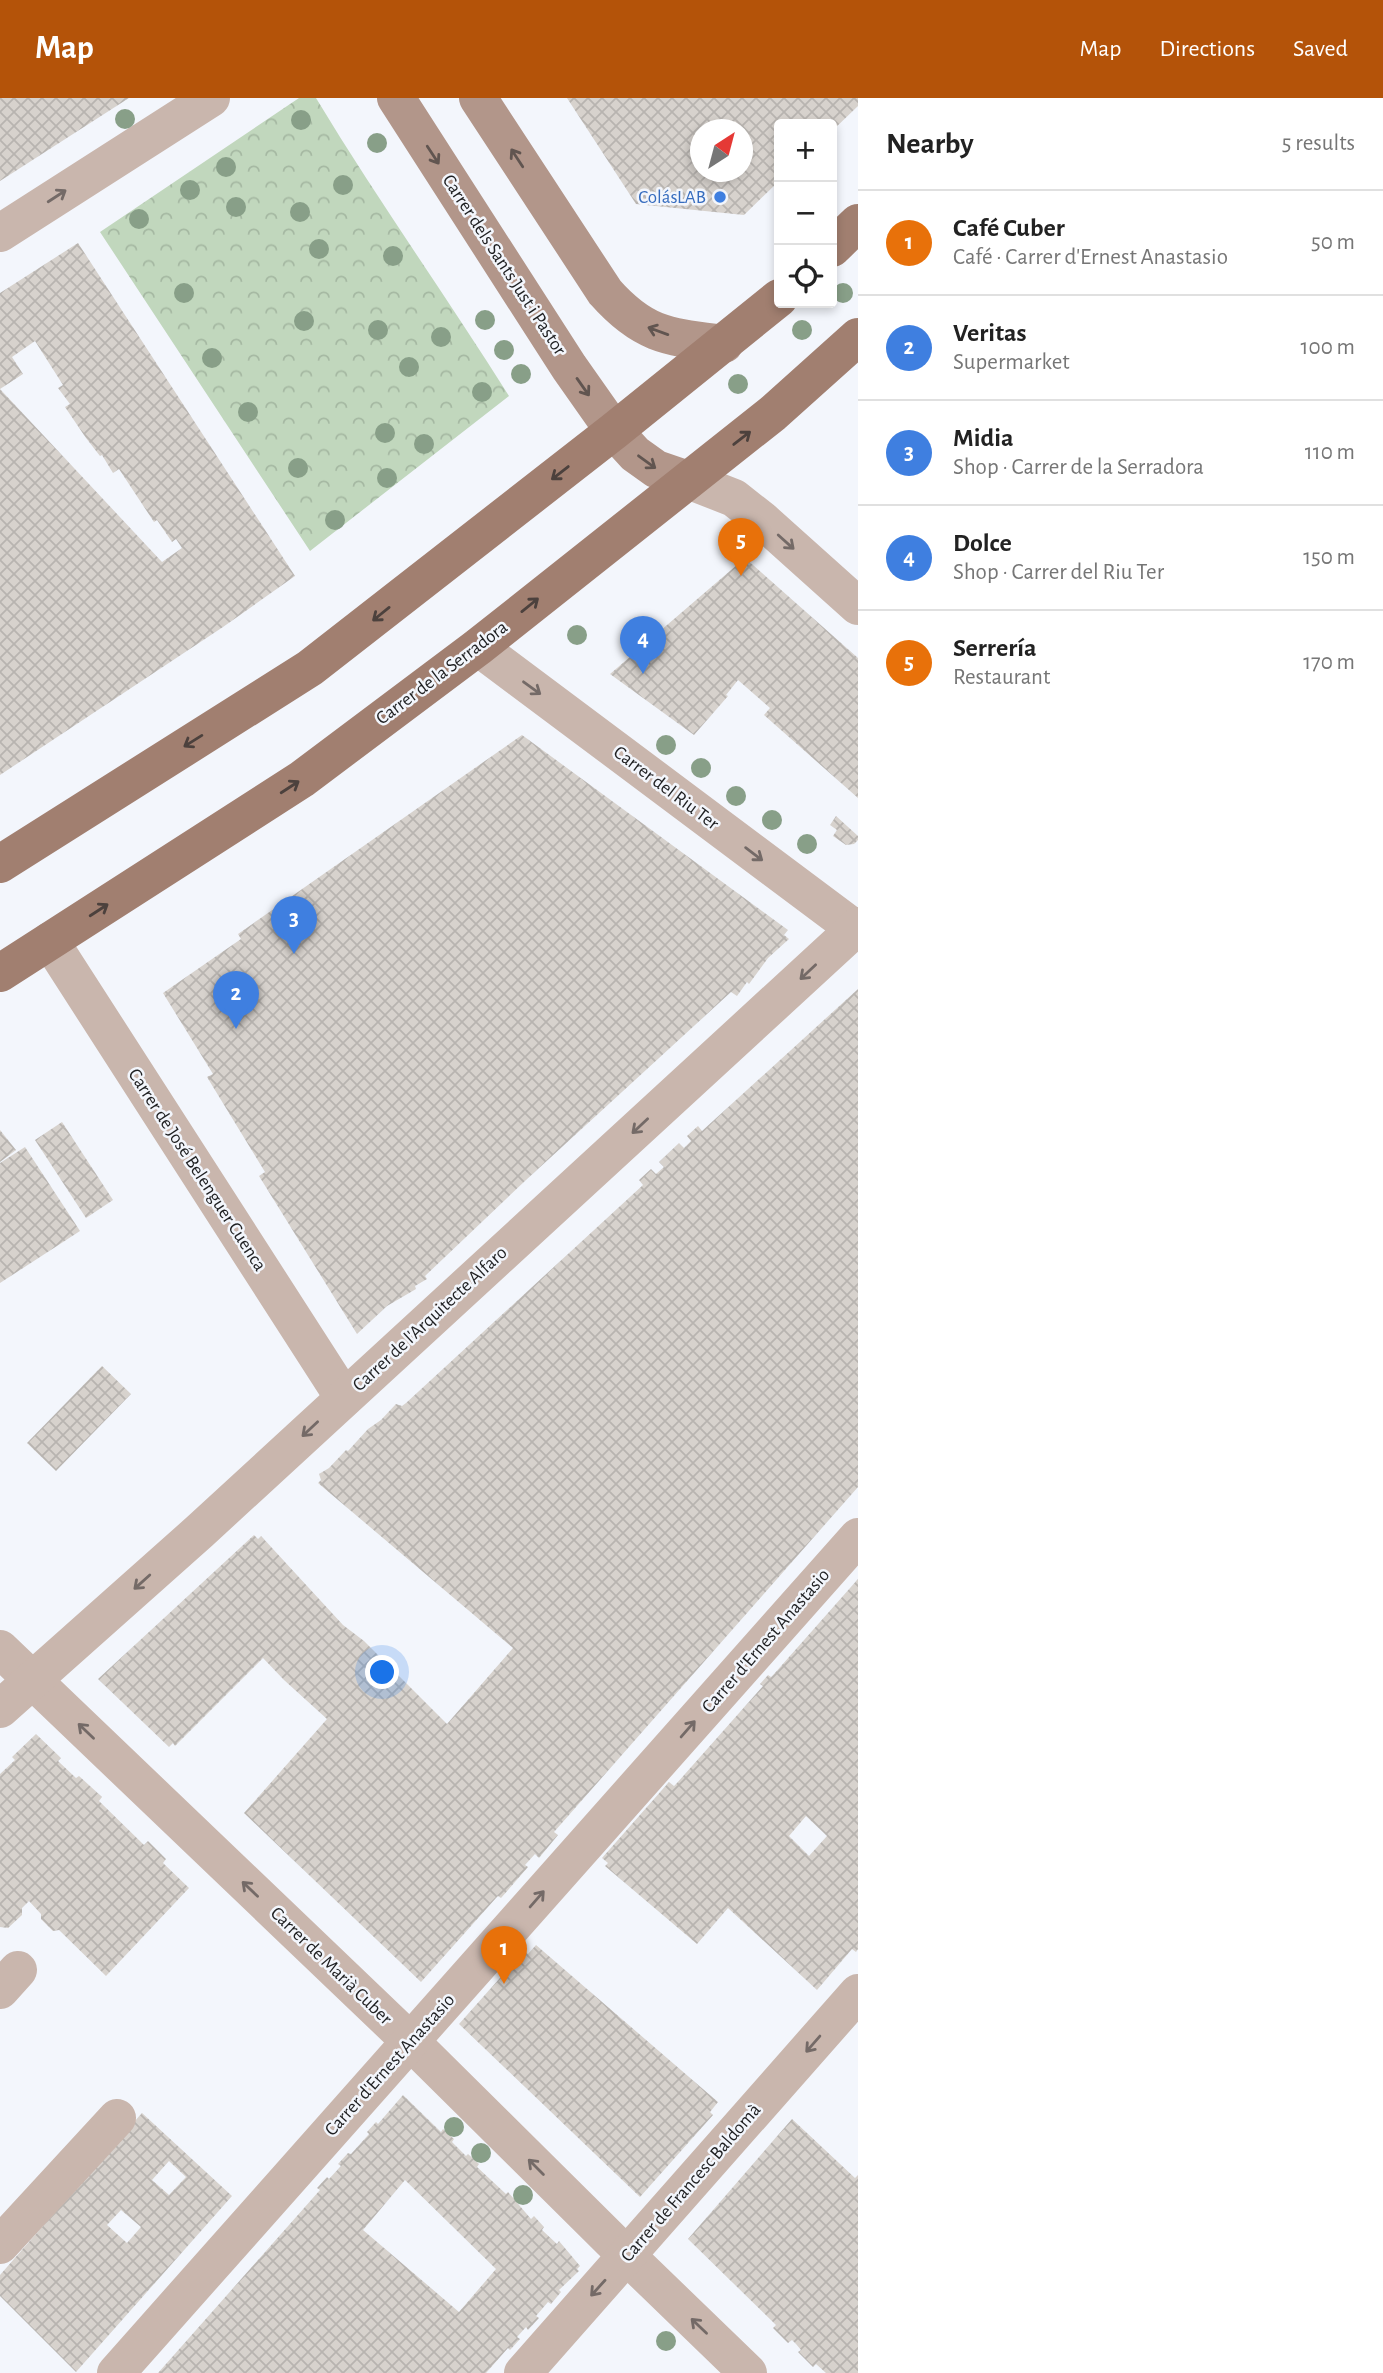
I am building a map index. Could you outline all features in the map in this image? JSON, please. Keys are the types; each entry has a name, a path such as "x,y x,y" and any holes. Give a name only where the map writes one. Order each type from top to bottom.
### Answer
{"main road":[{"path":"835,245 858,223"},
{"path":"0,864 310,668 774,302"},
{"name":"Carrer de la Serradora","path":"0,973 302,779 478,647 796,395 858,337"}],"street":[{"path":"0,233 211,98"},
{"name":"Carrer dels Sants Just i Pastor","path":"396,98 569,367 614,431 635,454 656,469 688,480"},
{"path":"478,98 606,292 624,313 652,331 724,344"},
{"path":"688,480 734,498 858,606"},
{"name":"Carrer del Riu Ter","path":"478,647 856,928"},
{"name":"Carrer de l'Arquitecte Alfaro","path":"0,1709 200,1531 856,928"},
{"name":"Carrer de José Belenguer Cuenca","path":"50,941 344,1398"},
{"name":"Carrer d'Ernest Anastasio","path":"116,2373 858,1537"},
{"name":"Carrer de Marià Cuber","path":"0,1650 411,2042 748,2373"},
{"name":"Carrer de Francesc Baldomà","path":"523,2373 858,1993"},
{"path":"0,2245 117,2118"}],"green space":[{"path":"299,98 316,98 509,396 310,551 100,232"}],"building":[{"path":"0,98 129,98 0,181"},
{"path":"567,98 858,98 858,106 837,126 837,119 774,119 774,186 744,215 636,204"},
{"path":"78,243 295,576 0,775 0,389 0,293","holes":["35,341 63,385 58,388 70,404 65,407 86,438 100,456 102,455 113,473 119,469 154,522 157,520 172,542 176,539 182,548 162,562 0,389 23,374 12,357"]},
{"path":"745,558 858,658 858,798 764,715 770,708 738,680 726,695 728,696 694,735 610,674"},
{"path":"522,735 788,930 784,935 789,939 768,958 737,996 731,992 526,1180 425,1276 427,1279 415,1286 416,1289 387,1306 357,1334 259,1176 265,1172 207,1077 213,1074 163,993 241,939 238,934"},
{"path":"836,816 858,836 854,844 846,845 833,836 837,830 830,825"},
{"path":"858,989 858,1487 554,1832 558,1835 539,1858 535,1854 525,1865 528,1867 501,1898 496,1898 421,1982 244,1813 327,1719 263,1658 175,1746 173,1743 169,1747 98,1679 254,1535 258,1539 261,1536 343,1625 364,1641 447,1724 513,1648 318,1483 321,1480 319,1474 348,1451 396,1404 402,1406 406,1403 643,1185 639,1180 651,1169 656,1174 664,1167 659,1162 679,1143 684,1148 691,1141 687,1136 698,1126 702,1131"},
{"path":"62,1122 113,1200 86,1218 35,1140"},
{"path":"0,1130 16,1150 0,1162"},
{"path":"25,1147 80,1231 0,1283 0,1163"},
{"path":"102,1366 131,1394 56,1471 27,1443"},
{"path":"858,1579 858,1949 856,1952 852,1949 817,1990 728,1908 697,1944 605,1866 608,1863 602,1858 669,1782 674,1786 677,1783 763,1686 760,1684 768,1675 771,1677","holes":["806,1816 827,1836 809,1856 789,1836"]},
{"path":"36,1734 61,1758 58,1761 102,1797 99,1801 144,1845 148,1841 166,1859 163,1863 189,1888 106,1976 59,1930 53,1931 29,1901 22,1908 22,1915 8,1928 0,1927 0,1774 15,1760 12,1757"},
{"path":"536,1945 718,2102 710,2112 713,2115 640,2197 459,2024 524,1951 528,1954"},
{"path":"403,2095 441,2132 443,2129 454,2139 452,2142 479,2164 477,2167 506,2194 508,2192 531,2219 534,2216 544,2227 542,2230 557,2244 559,2241 580,2266 577,2269 579,2271 559,2290 561,2292 551,2304 548,2302 536,2316 539,2318 528,2330 526,2327 517,2337 520,2339 510,2350 508,2348 486,2373 158,2373 320,2190 317,2188 341,2166 338,2164 348,2153 351,2154 376,2122 378,2124","holes":["405,2180 496,2269 459,2312 363,2230"]},
{"path":"142,2113 232,2196 76,2372 0,2296 0,2275","holes":["169,2161 186,2177 169,2195 152,2180","121,2210 141,2227 127,2243 107,2225"]},
{"path":"792,2119 855,2178 858,2175 858,2373 826,2373 816,2364 813,2367 798,2352 801,2350 796,2344 792,2340 788,2343 773,2328 776,2325 688,2239"}],"place":[{"name":"ColásLAB","path":"720,197"},
{"name":"Serrería","path":"741,576"},
{"name":"Dolce","path":"643,674"},
{"name":"Midia","path":"294,954"},
{"name":"Veritas","path":"236,1029"},
{"name":"Café Cuber","path":"504,1984"}]}
